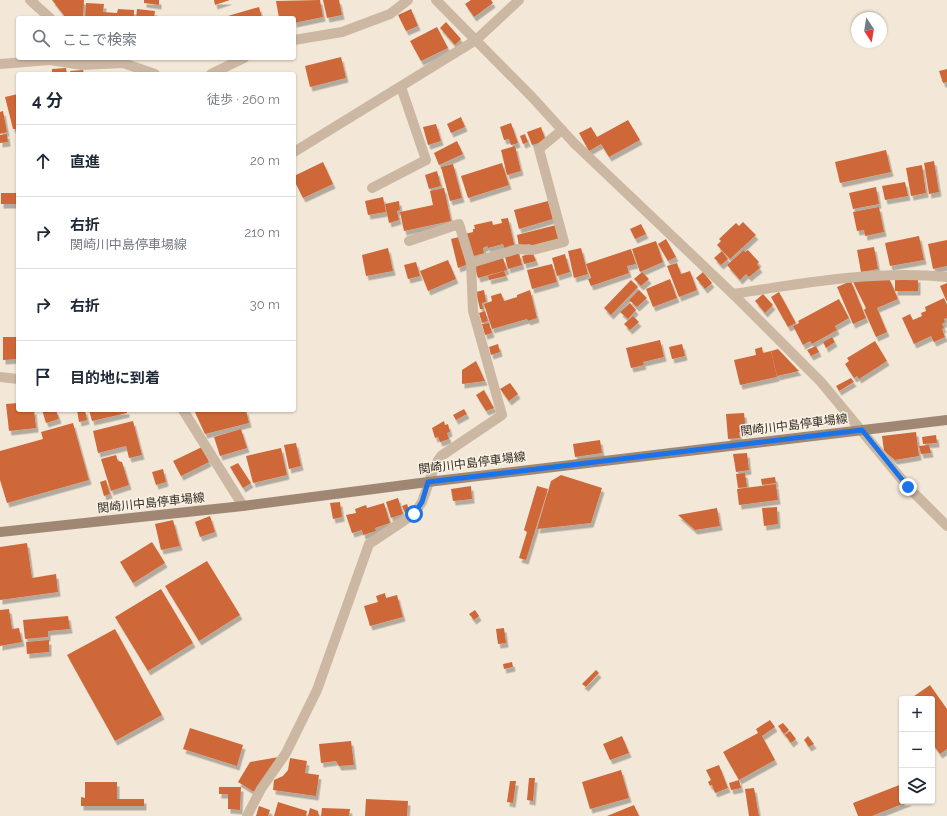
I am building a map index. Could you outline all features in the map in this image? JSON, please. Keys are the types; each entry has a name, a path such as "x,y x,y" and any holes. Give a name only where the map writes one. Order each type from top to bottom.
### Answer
{"main road":[{"name":"関崎川中島停車場線","path":"0,532 243,506 428,482 947,420"}],"street":[{"path":"30,0 48,16"},
{"path":"296,40 342,32 390,14 408,0"},
{"path":"436,0 562,130 733,294 821,382 908,487 947,526"},
{"path":"296,151 476,40 519,0"},
{"path":"0,64 50,60 66,60 82,65 123,63 149,72"},
{"path":"215,72 240,60"},
{"path":"372,188 426,160 401,87"},
{"path":"471,263 517,249 533,250 564,242 538,149 562,130"},
{"path":"247,816 261,789 286,753 317,690 368,544 414,514 422,502 435,465 441,456 502,415 473,311 471,263 459,224 408,241"},
{"path":"733,294 862,277 920,274 947,276"},
{"path":"0,377 16,379"},
{"path":"184,412 243,506"}],"building":[{"path":"52,0 84,0 83,16 64,16"},
{"path":"144,0 159,0 159,5 144,3"},
{"path":"214,0 230,0 215,5"},
{"path":"320,0 323,17 296,23 296,16 279,16 276,1"},
{"path":"323,0 339,0 342,15 327,18"},
{"path":"471,0 491,0 493,3 474,17 465,4"},
{"path":"86,3 104,4 103,12 117,13 118,9 134,10 134,16 85,16"},
{"path":"259,7 261,16 228,16"},
{"path":"137,9 155,11 154,16 136,16"},
{"path":"411,9 418,26 406,31 398,15"},
{"path":"446,22 461,39 455,45 440,28"},
{"path":"437,27 448,48 421,61 410,41"},
{"path":"341,57 346,78 310,87 305,66"},
{"path":"66,68 67,72 52,72 52,69"},
{"path":"947,69 947,82 943,83 939,71"},
{"path":"83,70 84,72 70,72"},
{"path":"16,94 16,129 13,129 5,97"},
{"path":"3,111 7,132 0,134 0,112"},
{"path":"461,117 465,127 451,133 447,124"},
{"path":"628,120 640,140 609,157 601,144 589,151 579,133 591,127 597,137"},
{"path":"511,123 518,143 511,145 509,139 504,140 500,127"},
{"path":"436,124 441,141 428,145 423,127"},
{"path":"541,127 546,141 532,145 527,132"},
{"path":"7,134 8,142 0,143 0,135"},
{"path":"525,134 528,142 523,144 520,136"},
{"path":"457,141 463,154 439,165 434,153"},
{"path":"515,146 521,171 507,175 501,150"},
{"path":"886,150 891,172 840,183 835,162"},
{"path":"934,161 939,192 929,194 924,163"},
{"path":"323,162 333,184 303,198 296,184 296,175"},
{"path":"502,163 509,185 468,198 461,176"},
{"path":"453,164 462,198 450,201 441,167"},
{"path":"922,165 926,193 911,196 906,168"},
{"path":"437,171 441,186 429,189 425,175"},
{"path":"905,182 908,196 885,200 882,186"},
{"path":"876,187 879,204 853,209 849,193"},
{"path":"444,188 451,221 404,231 400,212 433,205 430,191"},
{"path":"1,193 16,193 16,204 1,204"},
{"path":"383,197 386,212 368,215 365,201"},
{"path":"399,201 400,210 397,211 399,220 389,223 385,204"},
{"path":"548,201 553,219 519,229 514,210"},
{"path":"879,207 884,232 865,236 864,230 857,231 853,212"},
{"path":"508,218 515,248 505,250 503,244 488,248 487,246 483,248 484,253 471,257 465,234 473,232 473,229 475,229 474,225 492,221 493,225 502,223 501,219"},
{"path":"743,222 756,235 730,259 717,245 721,241 719,239 736,223 739,226"},
{"path":"641,224 646,234 635,239 630,229"},
{"path":"556,225 560,241 531,248 530,244 519,246 517,235"},
{"path":"919,236 924,260 890,266 885,243"},
{"path":"459,237 468,264 458,268 451,239"},
{"path":"666,239 676,257 668,261 658,244"},
{"path":"947,240 947,266 933,269 928,244"},
{"path":"656,241 663,262 640,272 632,249"},
{"path":"874,247 878,269 861,272 857,250"},
{"path":"388,248 393,271 366,276 362,255"},
{"path":"581,248 588,274 574,278 568,251"},
{"path":"631,249 636,264 627,266 629,273 591,286 588,279 591,278 586,264"},
{"path":"744,250 745,252 748,250 759,262 757,264 760,268 749,277 746,274 740,280 727,265"},
{"path":"722,251 728,259 721,265 714,258"},
{"path":"519,253 522,265 508,269 505,257"},
{"path":"533,253 536,261 524,264 522,256"},
{"path":"565,254 570,272 557,276 552,258"},
{"path":"503,258 507,270 478,278 474,265"},
{"path":"448,260 456,279 428,291 420,271"},
{"path":"416,262 420,276 408,279 404,265"},
{"path":"677,263 681,274 690,271 697,290 679,297 667,266"},
{"path":"552,264 557,282 532,289 527,270"},
{"path":"504,271 506,276 489,280 488,276"},
{"path":"642,272 649,279 641,286 634,279"},
{"path":"703,272 712,283 705,289 696,278"},
{"path":"889,278 898,299 877,308 887,332 876,337 864,310 866,308 853,282"},
{"path":"895,278 918,278 918,291 895,291"},
{"path":"670,279 677,298 653,307 646,289"},
{"path":"631,280 638,287 611,315 604,308"},
{"path":"851,281 866,318 853,324 837,287"},
{"path":"947,283 947,302 940,286"},
{"path":"484,290 486,302 482,303 483,309 480,309 476,292"},
{"path":"530,290 537,318 528,321 527,319 492,329 484,304 492,301 491,296 501,293 504,301 517,297 517,295"},
{"path":"639,290 647,298 637,307 629,300"},
{"path":"779,292 796,323 788,327 771,297"},
{"path":"763,294 773,305 765,313 755,301"},
{"path":"944,298 947,305 947,318 944,319 945,322 942,324 945,337 934,342 931,336 914,344 902,318 910,314 913,320 922,316 921,313 926,311 925,307"},
{"path":"839,299 849,318 835,326 837,330 812,344 810,341 803,345 793,326 799,323 798,321"},
{"path":"630,303 636,310 628,319 620,312"},
{"path":"485,311 488,321 482,323 479,313"},
{"path":"633,316 639,322 630,330 624,324"},
{"path":"489,323 492,333 485,335 482,324"},
{"path":"3,337 16,337 16,359 3,360"},
{"path":"832,337 835,342 826,348 823,342"},
{"path":"660,340 664,357 643,362 644,365 631,368 626,348"},
{"path":"875,341 887,361 859,379 857,376 854,378 845,364 849,361 847,358"},
{"path":"498,344 500,352 491,355 489,347"},
{"path":"682,344 685,356 672,359 669,347"},
{"path":"816,346 819,352 811,356 807,350"},
{"path":"762,347 763,353 771,351 777,377 740,385 734,360 756,355 755,349"},
{"path":"778,349 799,371 777,376 771,351"},
{"path":"476,361 485,381 462,384 462,370"},
{"path":"851,378 854,382 839,391 836,386"},
{"path":"510,383 518,394 509,401 500,389"},
{"path":"484,390 494,408 486,411 476,395"},
{"path":"16,403 16,412 34,412 36,428 9,431 6,404"},
{"path":"464,409 467,414 456,420 453,415"},
{"path":"43,412 57,412 59,419 46,423"},
{"path":"77,412 85,412 87,420 79,422"},
{"path":"90,412 127,412 127,413 92,421"},
{"path":"195,412 246,412 249,423 205,434"},
{"path":"744,413 746,432 739,432 740,438 728,439 726,414"},
{"path":"133,421 142,455 129,458 126,446 98,453 93,431"},
{"path":"444,421 445,425 448,424 450,432 447,433 449,439 440,442 438,437 435,438 432,428"},
{"path":"73,423 89,480 7,503 0,480 0,451 43,439 41,432"},
{"path":"241,429 247,448 220,456 214,437"},
{"path":"916,432 919,456 895,460 884,451 882,436"},
{"path":"936,435 937,443 923,444 922,437"},
{"path":"600,440 602,453 575,457 573,444"},
{"path":"296,443 301,466 289,469 284,445"},
{"path":"929,445 931,453 921,454 919,446"},
{"path":"202,447 209,462 181,476 173,461"},
{"path":"281,448 287,475 253,483 246,456"},
{"path":"747,453 749,470 736,472 733,454"},
{"path":"116,455 118,461 122,462 129,485 111,491 101,459"},
{"path":"238,463 251,483 243,488 230,467"},
{"path":"163,469 166,482 156,485 152,472"},
{"path":"745,473 747,487 738,488 736,474"},
{"path":"561,475 602,488 591,523 537,529 551,481"},
{"path":"775,477 776,483 762,485 761,479"},
{"path":"106,480 110,494 104,496 100,482"},
{"path":"776,484 778,500 739,505 737,489"},
{"path":"471,486 472,499 453,501 451,489"},
{"path":"537,486 548,489 526,560 519,558 527,532 524,530"},
{"path":"398,498 403,514 391,518 386,502"},
{"path":"340,502 342,517 333,519 330,503"},
{"path":"384,503 390,523 375,528 376,531 363,535 362,530 352,533 346,515 356,513 355,509 366,505 367,508"},
{"path":"407,504 410,512 405,513 402,506"},
{"path":"777,507 778,524 764,526 762,508"},
{"path":"717,508 720,526 695,530 678,515"},
{"path":"210,516 215,532 200,537 195,522"},
{"path":"173,520 180,546 161,550 155,524"},
{"path":"152,542 165,563 133,583 120,562"},
{"path":"27,543 32,578 56,574 58,592 0,600 0,547"},
{"path":"207,561 240,615 199,641 165,586"},
{"path":"161,589 193,643 148,671 115,617"},
{"path":"385,593 386,598 397,595 403,617 370,626 364,606 378,602 376,596"},
{"path":"9,609 12,629 19,628 22,642 0,646 0,610"},
{"path":"475,610 479,616 474,620 469,614"},
{"path":"68,616 70,629 48,631 48,637 25,639 23,620"},
{"path":"504,628 506,643 498,644 496,629"},
{"path":"115,629 162,715 115,741 67,655"},
{"path":"49,640 49,652 27,654 26,642"},
{"path":"512,662 513,667 504,669 503,664"},
{"path":"596,670 599,673 586,687 582,684"},
{"path":"930,685 947,709 947,749 940,754 935,747 935,696 914,696"},
{"path":"770,720 775,727 762,736 775,760 739,780 723,752 758,733 756,729"},
{"path":"783,723 789,730 784,734 778,726"},
{"path":"190,728 243,745 237,766 183,749"},
{"path":"790,731 796,739 791,743 785,735"},
{"path":"622,736 629,753 610,760 603,744"},
{"path":"808,736 814,744 809,747 804,740"},
{"path":"351,741 354,765 339,766 336,761 321,763 319,744"},
{"path":"279,757 256,793 238,782 250,762"},
{"path":"290,758 307,761 305,773 319,775 316,796 273,790 274,780 283,776 288,770"},
{"path":"719,765 728,788 715,793 712,785 710,786 708,782 711,780 706,770"},
{"path":"621,770 629,798 590,809 582,782"},
{"path":"529,778 535,778 533,801 527,800"},
{"path":"739,780 741,788 731,790 729,783"},
{"path":"510,781 516,781 513,803 507,802"},
{"path":"85,782 117,782 117,799 144,799 144,806 81,806 81,797 85,798"},
{"path":"899,785 899,804 902,804 872,816 858,816 853,803"},
{"path":"219,787 241,787 240,810 228,809 228,794 219,794"},
{"path":"754,788 759,816 749,816 745,789"},
{"path":"366,799 408,801 407,816 365,816"},
{"path":"278,802 307,811 306,816 274,816"},
{"path":"634,805 639,816 607,816"},
{"path":"259,806 270,810 268,816 256,816"},
{"path":"310,808 318,811 319,816 308,816"},
{"path":"322,808 350,809 349,816 321,816"}],"route":[{"path":"414,514 422,502 428,482 862,430 908,487"}]}
